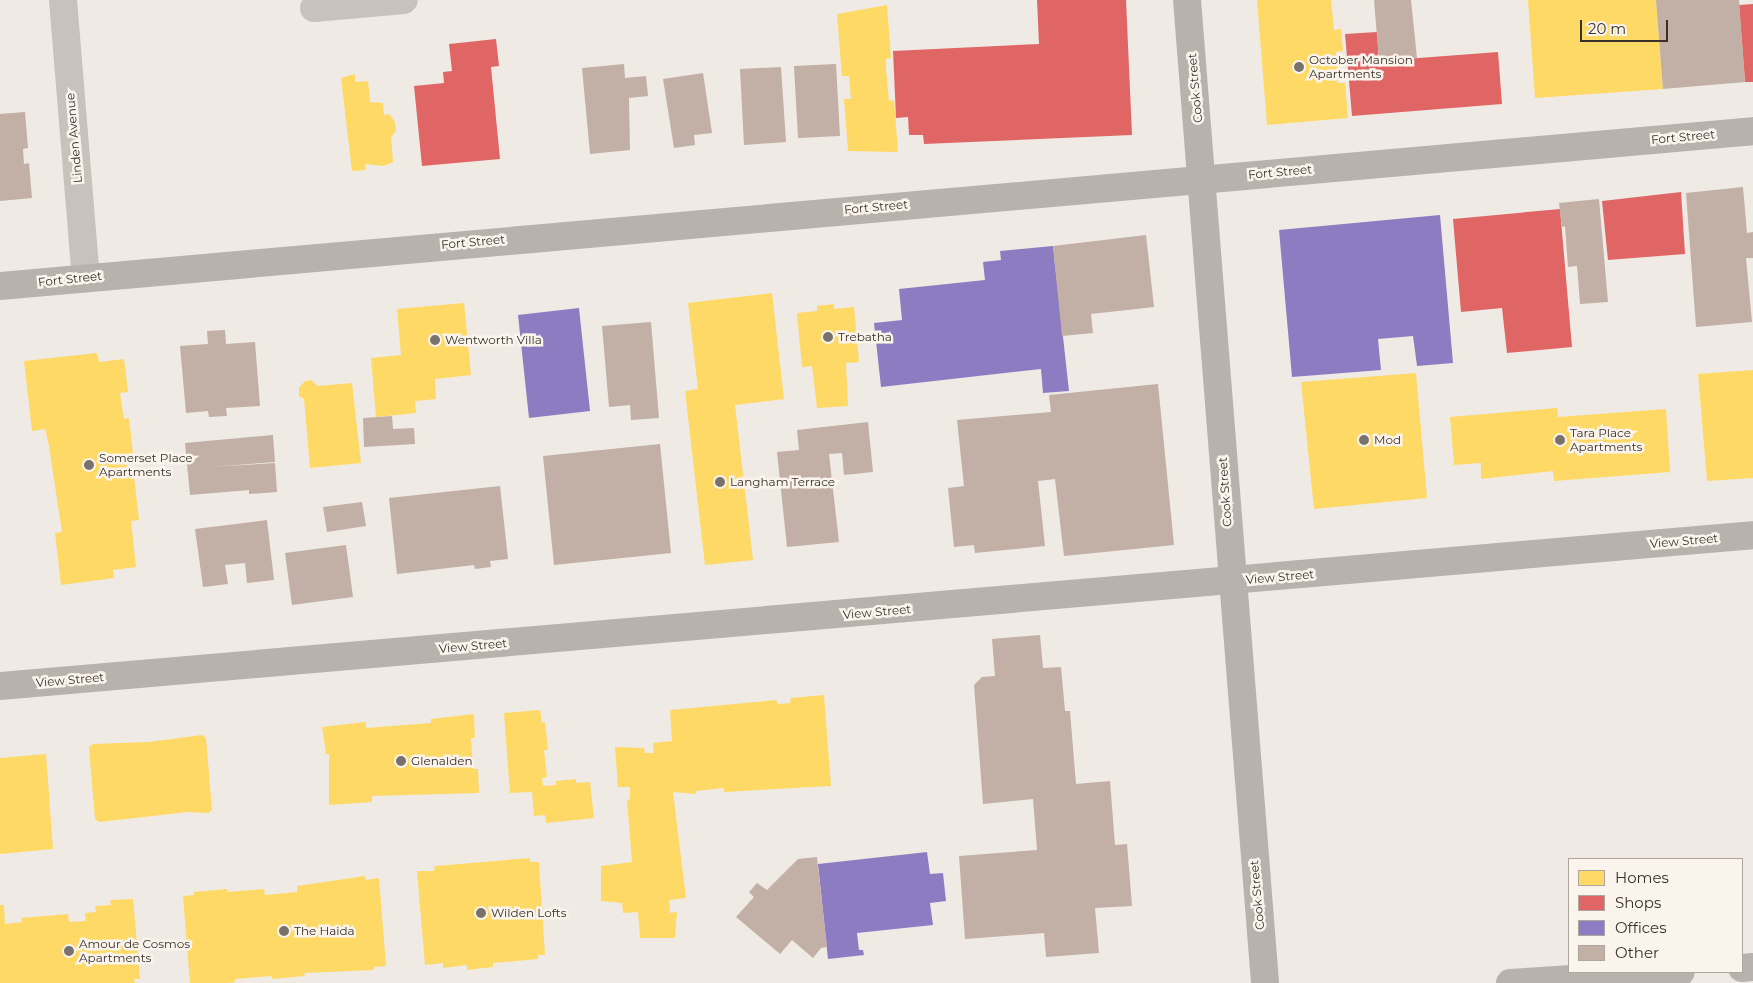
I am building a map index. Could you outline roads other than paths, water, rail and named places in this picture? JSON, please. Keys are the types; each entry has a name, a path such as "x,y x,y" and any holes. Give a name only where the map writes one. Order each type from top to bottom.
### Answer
{"main road":[{"name":"Cook Street","path":"1187,0 1203,178 1231,582 1265,983"},
{"name":"Fort Street","path":"0,286 1203,178 1753,131"},
{"name":"View Street","path":"0,686 1231,582 1753,535"},
{"path":"1510,983 1665,973"}],"street":[{"name":"Linden Avenue","path":"63,0 86,277"},
{"path":"314,8 404,0"}],"place":[{"name":"October Mansion Apartments","path":"1299,67"},
{"name":"Trebatha","path":"828,337"},
{"name":"Wentworth Villa","path":"435,340"},
{"name":"Mod","path":"1364,440"},
{"name":"Tara Place Apartments","path":"1560,440"},
{"name":"Somerset Place Apartments","path":"89,465"},
{"name":"Langham Terrace","path":"720,482"},
{"name":"Glenalden","path":"401,761"},
{"name":"Wilden Lofts","path":"481,913"},
{"name":"The Haida","path":"284,931"},
{"name":"Amour de Cosmos Apartments","path":"69,951"}]}
